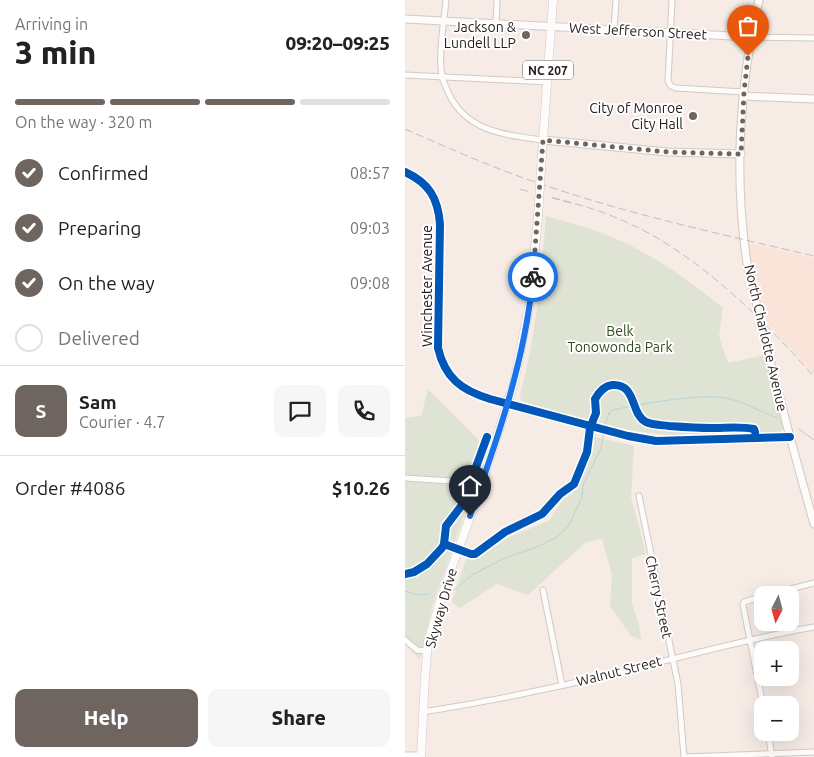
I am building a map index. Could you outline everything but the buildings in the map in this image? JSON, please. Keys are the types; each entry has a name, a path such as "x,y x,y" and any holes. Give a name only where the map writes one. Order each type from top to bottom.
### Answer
{"main road":[{"name":"NC 207","path":"543,140 553,0"},
{"name":"North Charlotte Avenue","path":"759,0 751,37 743,94 741,154 743,224 747,262 766,344 814,524"},
{"name":"West Jefferson Street","path":"405,19 751,37"},
{"path":"743,94 814,99"},
{"path":"543,140 668,152 741,154"},
{"name":"Skyway Drive","path":"421,756 427,651 439,604 509,404 521,357 530,302 543,140"},
{"name":"Winchester Avenue","path":"405,172 423,182 430,190 439,212 438,348 443,364 453,380 472,394 509,404"}],"street":[{"path":"446,0 442,77 453,103 464,116 484,129 501,134 543,140"},
{"path":"496,23 497,0"},
{"path":"614,30 616,0"},
{"path":"672,0 669,81 673,87 743,94"},
{"name":"West Jefferson Street","path":"751,37 814,38"},
{"path":"405,75 547,82"},
{"path":"509,404 641,439 667,441 790,437"},
{"path":"405,478 482,483"},
{"name":"Cherry Street","path":"639,496 671,658 678,684 685,757"},
{"path":"799,587 814,583"},
{"path":"543,590 562,685"},
{"path":"754,599 743,603 761,696"},
{"name":"Walnut Street","path":"423,712 470,705 629,670 749,640 814,627"},
{"path":"405,640 417,650 427,651"},
{"path":"769,741 771,755"},
{"path":"685,757 814,752"},
{"path":"405,755 421,756"}],"shaded area":[{"path":"749,243 814,258 814,375 765,320 753,280"}],"green space":[{"name":"Belk Tonowonda Park","path":"546,216 594,230 640,250 683,277 723,308 719,336 728,363 765,355 784,429 780,432 667,435 613,426 521,400 520,395 526,373 537,306"},
{"path":"428,389 487,449 432,607 420,660 405,643 405,418 421,416"},
{"path":"594,437 634,446 631,497 646,554 632,558 632,603 639,625 641,640 631,636 610,606 612,575 602,539 586,542 528,595 497,584 460,608 452,602 466,559 478,557 509,537 549,521 563,500 579,488"}],"waterway":[{"path":"604,427 609,413 613,410 672,400 705,397 731,399 777,418"},
{"path":"799,429 814,440"},
{"path":"453,591 472,575 503,559 539,546 557,537 569,525 582,497 583,485 601,448 604,431"},
{"path":"405,591 419,595 430,594"}],"railway":[{"path":"405,129 531,181 582,197 681,224 814,256"},
{"path":"520,189 530,192"},
{"path":"571,203 550,197 594,209 619,219 646,232 699,266 725,287 773,332 814,377"}],"cycle path":[{"path":"405,172 426,186 437,206 440,224 438,348 450,375 463,387 490,399 628,436 656,441 790,437"},
{"path":"444,544 475,554 505,532 542,514 560,494 574,484 587,452 590,428 596,413 595,399 602,390 609,386 620,386 626,389 630,394 637,413 649,423 695,428 743,428 754,429 755,432"},
{"path":"405,574 414,572 427,564 442,548 446,526 462,505 487,437"}],"way so far":[{"path":"533,277 543,140 668,152 741,154 745,76 748,56"}],"place":[{"name":"Jackson & Lundell LLP","path":"526,35"},
{"name":"City of Monroe City Hall","path":"693,116"}],"route":[{"path":"470,516 509,404 523,343 533,277"}]}
